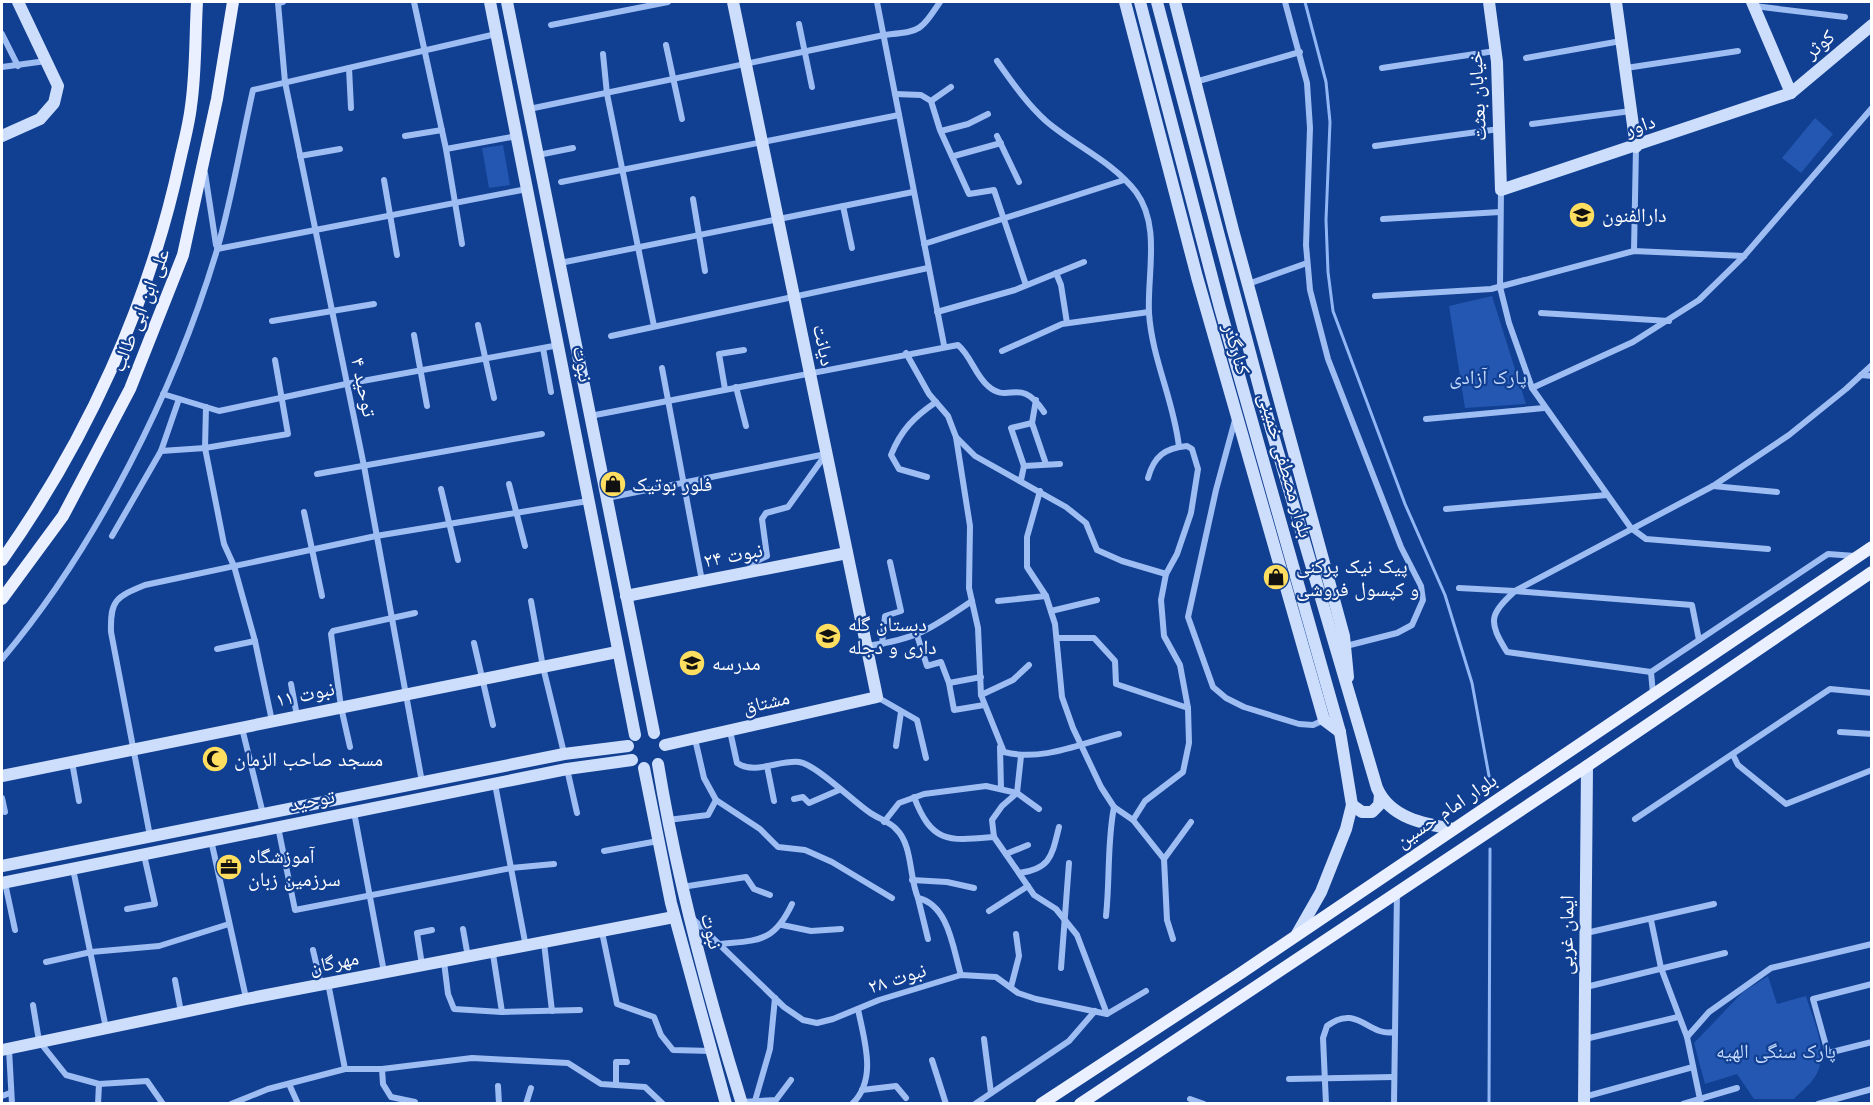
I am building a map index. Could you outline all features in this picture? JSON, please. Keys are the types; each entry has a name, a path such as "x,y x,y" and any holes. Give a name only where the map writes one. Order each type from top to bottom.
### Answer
{"main road":[{"name":"علی ابن ابی طالب","path":"2,560 33,515 96,405 144,289 171,203 191,106 197,2"},
{"name":"علی ابن ابی طالب","path":"2,599 63,516 130,389 183,255 204,159 233,2"},
{"name":"بلوار امام حسین","path":"1041,1104 1653,696 1872,547"},
{"name":"بلوار امام حسین","path":"1080,1104 1587,766 1872,572"}],"street":[{"path":"2,136 40,120 54,103 58,86 18,2"},
{"name":"توحید ۴","path":"283,2 278,3 285,82 364,466 422,782"},
{"path":"414,2 457,203 462,244"},
{"name":"نبوت","path":"490,2 560,345 632,741"},
{"name":"نبوت","path":"507,2 654,733"},
{"path":"551,26 668,2"},
{"name":"دیانت","path":"733,2 877,697"},
{"path":"877,2 944,345"},
{"path":"529,110 884,35 914,32 923,27 940,2"},
{"name":"کنارگذر","path":"1125,2 1236,417 1324,720"},
{"name":"بلوار مصطفی خمینی","path":"1140,2 1220,308 1340,732 1352,805 1346,829 1321,892 1297,934"},
{"name":"بلوار مصطفی خمینی","path":"1156,2 1262,398 1380,795"},
{"name":"کنارگذر","path":"1175,2 1248,284 1346,646 1347,690"},
{"path":"1285,2 1307,83 1310,128 1306,245 1310,290 1329,359 1401,547 1421,586 1423,600 1412,625 1396,633 1346,646"},
{"name":"خیابان بعثت","path":"1489,2 1496,51 1501,190"},
{"path":"1616,2 1636,147 1634,251"},
{"path":"1753,4 1845,17"},
{"path":"1753,4 1791,93"},
{"path":"799,24 812,87"},
{"name":"کوثر","path":"1791,93 1872,25"},
{"path":"2,34 18,66"},
{"path":"2,658 56,587 107,503 163,394 217,249 253,90 496,34"},
{"path":"1526,58 1621,41"},
{"path":"666,45 682,119"},
{"path":"1382,68 1496,51"},
{"path":"1626,68 1738,51"},
{"path":"1196,82 1300,52"},
{"path":"603,54 607,94 654,326"},
{"path":"2,67 46,61"},
{"path":"997,61 1046,121 1112,167 1136,192 1145,208 1151,249 1149,312 1160,369 1174,410 1179,447"},
{"path":"349,68 351,108"},
{"path":"931,101 951,87"},
{"name":"داور","path":"1501,190 1636,147 1791,93"},
{"path":"895,94 921,95 931,101 941,131 969,194 994,190 1001,219 1026,285"},
{"path":"1532,124 1631,111"},
{"path":"1532,388 1633,342 1699,300 1744,256 1871,111"},
{"path":"941,131 969,124 987,114"},
{"path":"561,182 622,168 898,115"},
{"path":"1375,146 1499,129"},
{"path":"405,136 442,130"},
{"path":"446,149 517,136"},
{"path":"997,136 1019,182"},
{"path":"954,156 1001,143"},
{"path":"538,155 573,148"},
{"path":"300,156 340,149"},
{"path":"204,159 208,200 217,249"},
{"path":"384,180 397,255"},
{"path":"924,244 1124,180"},
{"path":"217,249 528,189"},
{"path":"1501,190 1500,287 1509,323 1532,388 1631,528 1646,539 1768,549"},
{"path":"544,266 639,249 913,192"},
{"path":"693,200 705,271"},
{"path":"843,206 852,248"},
{"path":"1383,219 1500,212"},
{"path":"1374,296 1500,287 1634,251 1744,256"},
{"path":"937,312 1026,285 1084,262"},
{"path":"1248,284 1307,263"},
{"path":"611,336 928,268"},
{"path":"1056,273 1061,285 1067,323"},
{"path":"272,321 374,304"},
{"path":"1002,351 1067,323 1149,312"},
{"path":"1541,312 1669,321"},
{"path":"478,325 494,398"},
{"path":"414,335 427,406"},
{"path":"163,394 219,411 346,384 560,345"},
{"path":"590,416 944,345 958,345 965,351 987,386 994,391 1024,391 1036,400 1044,412"},
{"path":"543,348 551,392"},
{"path":"725,389 719,354 744,350"},
{"path":"906,353 936,402 948,416 956,436 970,526 968,559 972,601 978,628 981,694 1004,752 1021,756 1056,753 1119,734"},
{"path":"161,451 205,448 288,434 274,360"},
{"path":"1859,556 1828,554 1651,672 1507,652 1498,637 1493,619 1495,609 1515,591 1713,486 1789,435 1872,365"},
{"path":"662,368 702,581"},
{"path":"1861,375 1872,376"},
{"path":"736,387 746,426"},
{"path":"112,536 161,451 179,399"},
{"path":"1036,400 1032,423 1046,464"},
{"path":"927,477 899,469 891,454 900,433 919,414 936,402"},
{"path":"206,407 205,448 224,544 234,566 255,641 272,721"},
{"path":"1426,419 1544,408"},
{"path":"1236,417 1216,490 1188,617 1213,687 1226,698 1244,707 1299,724 1313,725 1324,720 1340,732"},
{"path":"1021,480 1024,466 1011,428 1032,423"},
{"path":"317,474 542,434"},
{"path":"956,436 975,456 1040,491 1086,523 1097,550 1122,561 1166,574"},
{"path":"1133,820 1145,801 1183,772 1190,743 1188,708 1180,665 1164,636 1161,600 1166,574 1177,554 1191,513 1198,469 1192,449 1187,446 1179,447 1162,453 1152,465 1148,478"},
{"path":"150,836 111,632 110,609 120,595 145,585 376,536 606,498 826,454"},
{"path":"749,572 751,564 767,556 762,519 766,513 788,507 826,454"},
{"path":"1024,466 1060,464"},
{"path":"510,484 525,546"},
{"path":"1713,486 1777,492"},
{"path":"441,489 458,560"},
{"path":"1040,491 1027,537 1027,567 1046,596 1051,611 1057,638 1062,697 1101,787 1114,807 1133,820 1164,859 1167,920 1173,939"},
{"path":"1446,509 1607,495"},
{"path":"304,512 322,596"},
{"name":"نبوت ۲۴","path":"626,596 847,553"},
{"path":"882,644 885,616 901,611 890,562"},
{"path":"1459,588 1692,605 1699,640"},
{"path":"998,601 1046,596"},
{"path":"1051,611 1096,600"},
{"path":"866,646 900,642 930,630 972,601"},
{"path":"531,602 543,667 564,754"},
{"path":"350,747 330,638 333,631 391,616 415,613"},
{"path":"917,635 927,666 941,662 949,683 954,710 984,705"},
{"path":"1057,638 1094,638 1115,661 1116,684 1188,708"},
{"path":"217,649 255,641"},
{"path":"474,643 493,725"},
{"name":"نبوت ۱۱","path":"2,776 617,652"},
{"path":"981,694 1013,680 1029,665"},
{"path":"1651,672 1653,696"},
{"path":"949,683 981,677"},
{"path":"291,684 297,716"},
{"path":"1635,819 1830,689 1872,693"},
{"path":"877,697 917,720 926,758"},
{"name":"مشتاق","path":"665,745 877,697"},
{"path":"896,746 901,712"},
{"path":"242,727 262,814"},
{"path":"730,730 736,763 746,769 799,762 816,769 840,790 897,829 906,848 928,939"},
{"path":"643,731 654,733 665,745 663,759 658,764 644,768 632,760 632,741 643,731"},
{"path":"1840,732 1872,734"},
{"path":"695,738 704,778 716,800 760,829 778,846 805,850 832,862 892,898"},
{"name":"توحید","path":"2,866 632,741"},
{"path":"1000,743 1001,789"},
{"path":"1732,755 1738,765 1786,804 1872,770"},
{"path":"1021,756 1017,793 1002,806 992,820 994,837 1035,895 1056,909 1077,935 1107,1014 1146,991"},
{"name":"توحید","path":"3,883 567,769 632,760"},
{"path":"72,762 79,801"},
{"name":"نبوت","path":"658,764 681,888 706,987 742,1103"},
{"path":"767,766 774,801"},
{"name":"ایمان غربی","path":"1584,1100 1587,766"},
{"name":"نبوت","path":"644,768 674,917 726,1104"},
{"path":"567,769 577,813"},
{"path":"646,781 660,778"},
{"path":"495,784 526,947"},
{"path":"884,822 899,803 914,797 940,791 986,786 1017,793 1039,809"},
{"path":"794,799 802,797 809,803 840,790"},
{"path":"369,794 372,809"},
{"path":"1352,805 1362,812 1372,812 1379,805 1380,795"},
{"path":"1380,795 1404,816 1453,829"},
{"path":"914,797 922,816 933,832 957,840 994,837"},
{"path":"2,798 5,812"},
{"path":"668,820 708,815 716,800"},
{"path":"1106,916 1111,867 1109,836 1114,807"},
{"path":"354,812 384,972"},
{"path":"1164,859 1191,822"},
{"path":"278,827 295,910 511,868 554,864"},
{"path":"1019,873 1037,871 1049,860 1059,827"},
{"path":"211,840 246,999"},
{"path":"604,851 658,841"},
{"path":"1006,855 1028,845"},
{"path":"127,909 155,904 143,854"},
{"path":"1060,968 1069,863"},
{"path":"72,868 106,1028"},
{"path":"681,888 746,877 754,889 770,895"},
{"path":"912,880 947,882 974,888"},
{"path":"3,883 15,930"},
{"path":"989,911 1028,886"},
{"path":"1394,1104 1398,891"},
{"path":"918,898 931,901 941,913 961,975"},
{"path":"721,944 768,936 782,925 792,903"},
{"path":"1586,933 1714,904"},
{"name":"نبوت ۲۸","path":"688,914 775,998 803,1020 818,1023 879,1000 961,975 996,977 1036,999 1107,1014"},
{"name":"مهرگان","path":"5,1049 246,999 384,972 493,954 674,917"},
{"path":"1651,920 1661,968 1687,1037 1701,1102"},
{"path":"46,962 91,952 159,946 229,924"},
{"path":"782,925 811,931 841,929"},
{"path":"463,929 468,958"},
{"path":"422,966 417,933 432,930"},
{"path":"602,932 616,1004 654,1017 661,1035 672,1050 711,1052"},
{"path":"1011,987 1019,956 1016,934"},
{"path":"544,944 552,1011"},
{"path":"1687,1037 1709,1012 1771,968 1872,944"},
{"path":"313,950 325,984 345,1069"},
{"path":"1585,987 1725,953"},
{"path":"493,954 502,1012"},
{"path":"444,962 448,994 454,1010 502,1012 580,1010"},
{"path":"175,980 181,1012"},
{"path":"1872,984 1813,999 1828,1053 1872,1042"},
{"path":"755,1101 770,1049 775,998"},
{"path":"33,1005 39,1041 66,1075 99,1084 147,1081 163,1104"},
{"path":"852,1104 867,1079 866,1047 858,1009"},
{"path":"975,1104 1068,1041 1095,1011"},
{"path":"1584,1039 1678,1017"},
{"path":"1326,1104 1323,1038 1327,1026 1345,1018 1360,1019 1386,1034 1394,1032"},
{"path":"984,1039 991,1093"},
{"path":"5,1049 12,1104"},
{"path":"231,1104 289,1084 345,1069 382,1068 472,1058 563,1062 572,1065 601,1084 645,1087 663,1104"},
{"path":"932,1060 946,1104"},
{"path":"616,1085 616,1062 627,1062"},
{"path":"1584,1100 1694,1067"},
{"path":"382,1068 382,1084 391,1096 415,1102"},
{"path":"1289,1079 1394,1077"},
{"path":"742,1103 776,1100 791,1080"},
{"path":"98,1104 99,1084"},
{"path":"289,1084 298,1104"},
{"path":"498,1086 499,1104"},
{"path":"862,1090 896,1086 906,1098"},
{"path":"526,1104 531,1088"},
{"path":"1683,1104 1701,1102 1737,1088"},
{"path":"1818,1104 1872,1089"},
{"path":"2,1096 10,1093"},
{"path":"1190,1099 1203,1104"}],"green space":[{"path":"1815,118 1833,134 1801,173 1782,158"},
{"path":"503,145 510,185 489,188 482,148"},
{"name":"پارک آزادی","path":"1492,296 1526,404 1465,408 1449,306"},
{"name":"پارک سنگی الهیه","path":"1768,976 1777,1004 1806,996 1819,1037 1821,1059 1819,1069 1812,1081 1794,1099 1754,1099 1737,1074 1705,1084 1694,1043 1743,992"}],"waterway":[{"path":"1305,2 1326,82 1330,122 1326,220 1328,272 1333,311 1405,504 1445,595 1472,683 1489,776"},
{"path":"1489,1104 1490,849"}],"place":[{"name":"دارالفنون","path":"1582,215"},
{"name":"فلور بوتیک","path":"613,484"},
{"name":"پیک نیک پرکنی و کپسول فروشی","path":"1276,577"},
{"name":"دبستان گله داری و دجله","path":"828,636"},
{"name":"مدرسه","path":"692,663"},
{"name":"مسجد صاحب الزمان","path":"215,759"},
{"name":"آموزشگاه سرزمین زبان","path":"229,867"}]}
